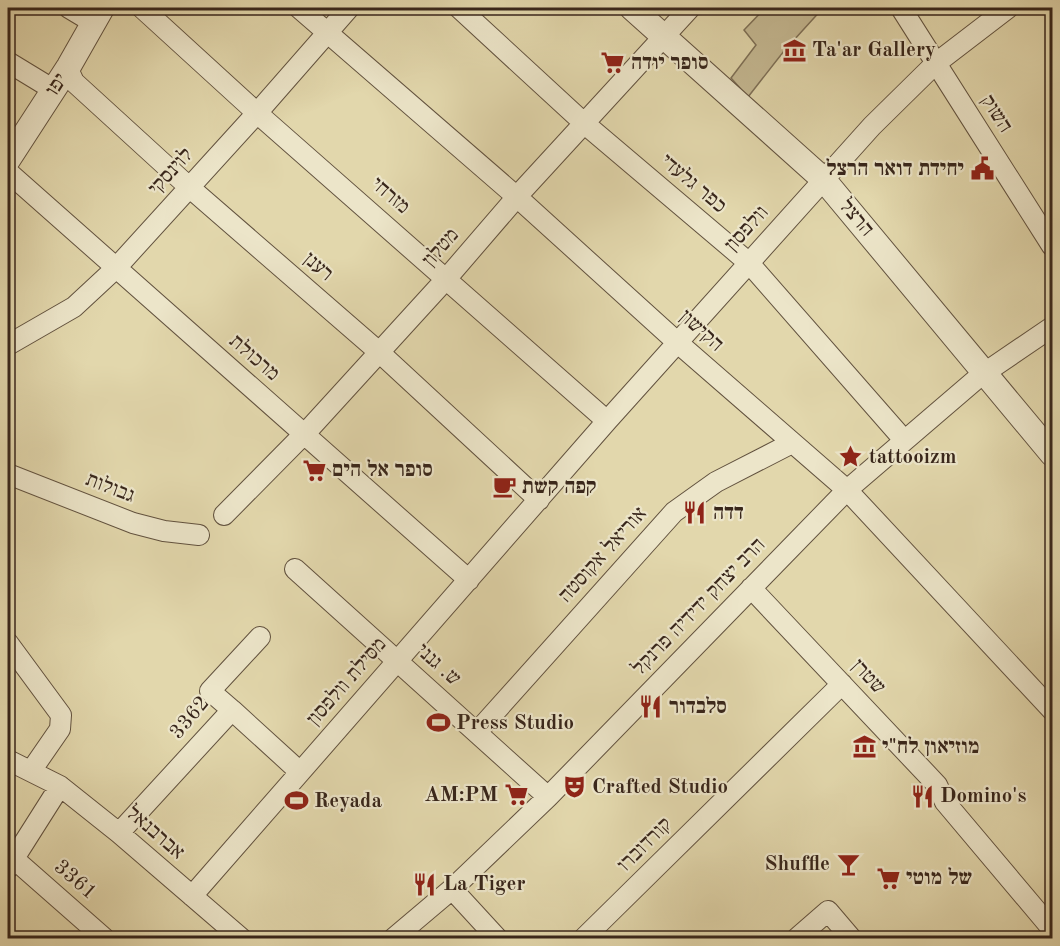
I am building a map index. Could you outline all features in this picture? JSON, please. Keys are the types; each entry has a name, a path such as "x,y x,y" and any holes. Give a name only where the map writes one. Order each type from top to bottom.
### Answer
{"street":[{"path":"69,8 98,15"},
{"name":"מזרחי","path":"141,8 607,421"},
{"name":"הקישון","path":"299,8 517,197 678,343 846,490 1053,710"},
{"name":"לוינסקי","path":"8,345 74,307 116,268 349,8"},
{"name":"כפר גלעדי","path":"459,8 585,124 749,263 904,440"},
{"name":"הרצל","path":"632,8 824,180 1053,454"},
{"name":"מטלון","path":"224,515 304,435 690,8"},
{"name":"השוק","path":"901,8 1053,246"},
{"name":"וולפסון","path":"539,500 872,126 935,64 1008,8"},
{"name":"יפו","path":"8,160 68,69 98,15"},
{"path":"8,62 54,90"},
{"name":"רענן","path":"68,69 74,82 189,187 379,352 539,500"},
{"name":"מרכולת","path":"8,172 469,580"},
{"name":"הרב יצחק ידידיה פרנקל","path":"394,939 452,889 548,797 846,490 986,372 1053,327"},
{"name":"אוריאל אקוסטה","path":"477,732 674,512 716,482 792,443"},
{"name":"גבולות","path":"8,474 133,523 164,531 199,535"},
{"name":"מסילת וולפסון","path":"192,896 539,500"},
{"name":"ש. גנני","path":"295,569 548,797"},
{"name":"שטרן","path":"751,588 937,785 945,802 1053,929"},
{"name":"3362","path":"119,833 232,710 210,691 260,637"},
{"path":"8,643 61,715 60,729 31,771"},
{"name":"קורדוברו","path":"584,939 842,684"},
{"path":"232,710 300,772"},
{"name":"אברבנאל","path":"8,760 60,786 119,833 242,939"},
{"path":"10,863 60,786"},
{"name":"3361","path":"10,863 104,939"},
{"path":"452,889 497,939"},
{"path":"797,939 828,911 851,939"}],"shaded area":[{"path":"765,8 823,8 784,51 748,97 731,78 756,45 744,30"}],"place":[{"name":"Ta'ar Gallery","path":"794,50"},
{"name":"סופר יודה","path":"613,63"},
{"name":"יחידת דואר הרצל","path":"982,169"},
{"name":"tattooizm","path":"851,457"},
{"name":"סופר אל הים","path":"314,470"},
{"name":"קפה קשת","path":"504,487"},
{"name":"דדה","path":"695,513"},
{"name":"סלבדור","path":"651,707"},
{"name":"Press Studio","path":"438,723"},
{"name":"מוזיאון לח\"י","path":"864,747"},
{"name":"Crafted Studio","path":"574,787"},
{"name":"AM:PM","path":"516,795"},
{"name":"Domino's","path":"922,796"},
{"name":"Reyada","path":"296,801"},
{"name":"Shuffle","path":"848,864"},
{"name":"של מוטי","path":"888,878"},
{"name":"La Tiger","path":"425,884"}]}
